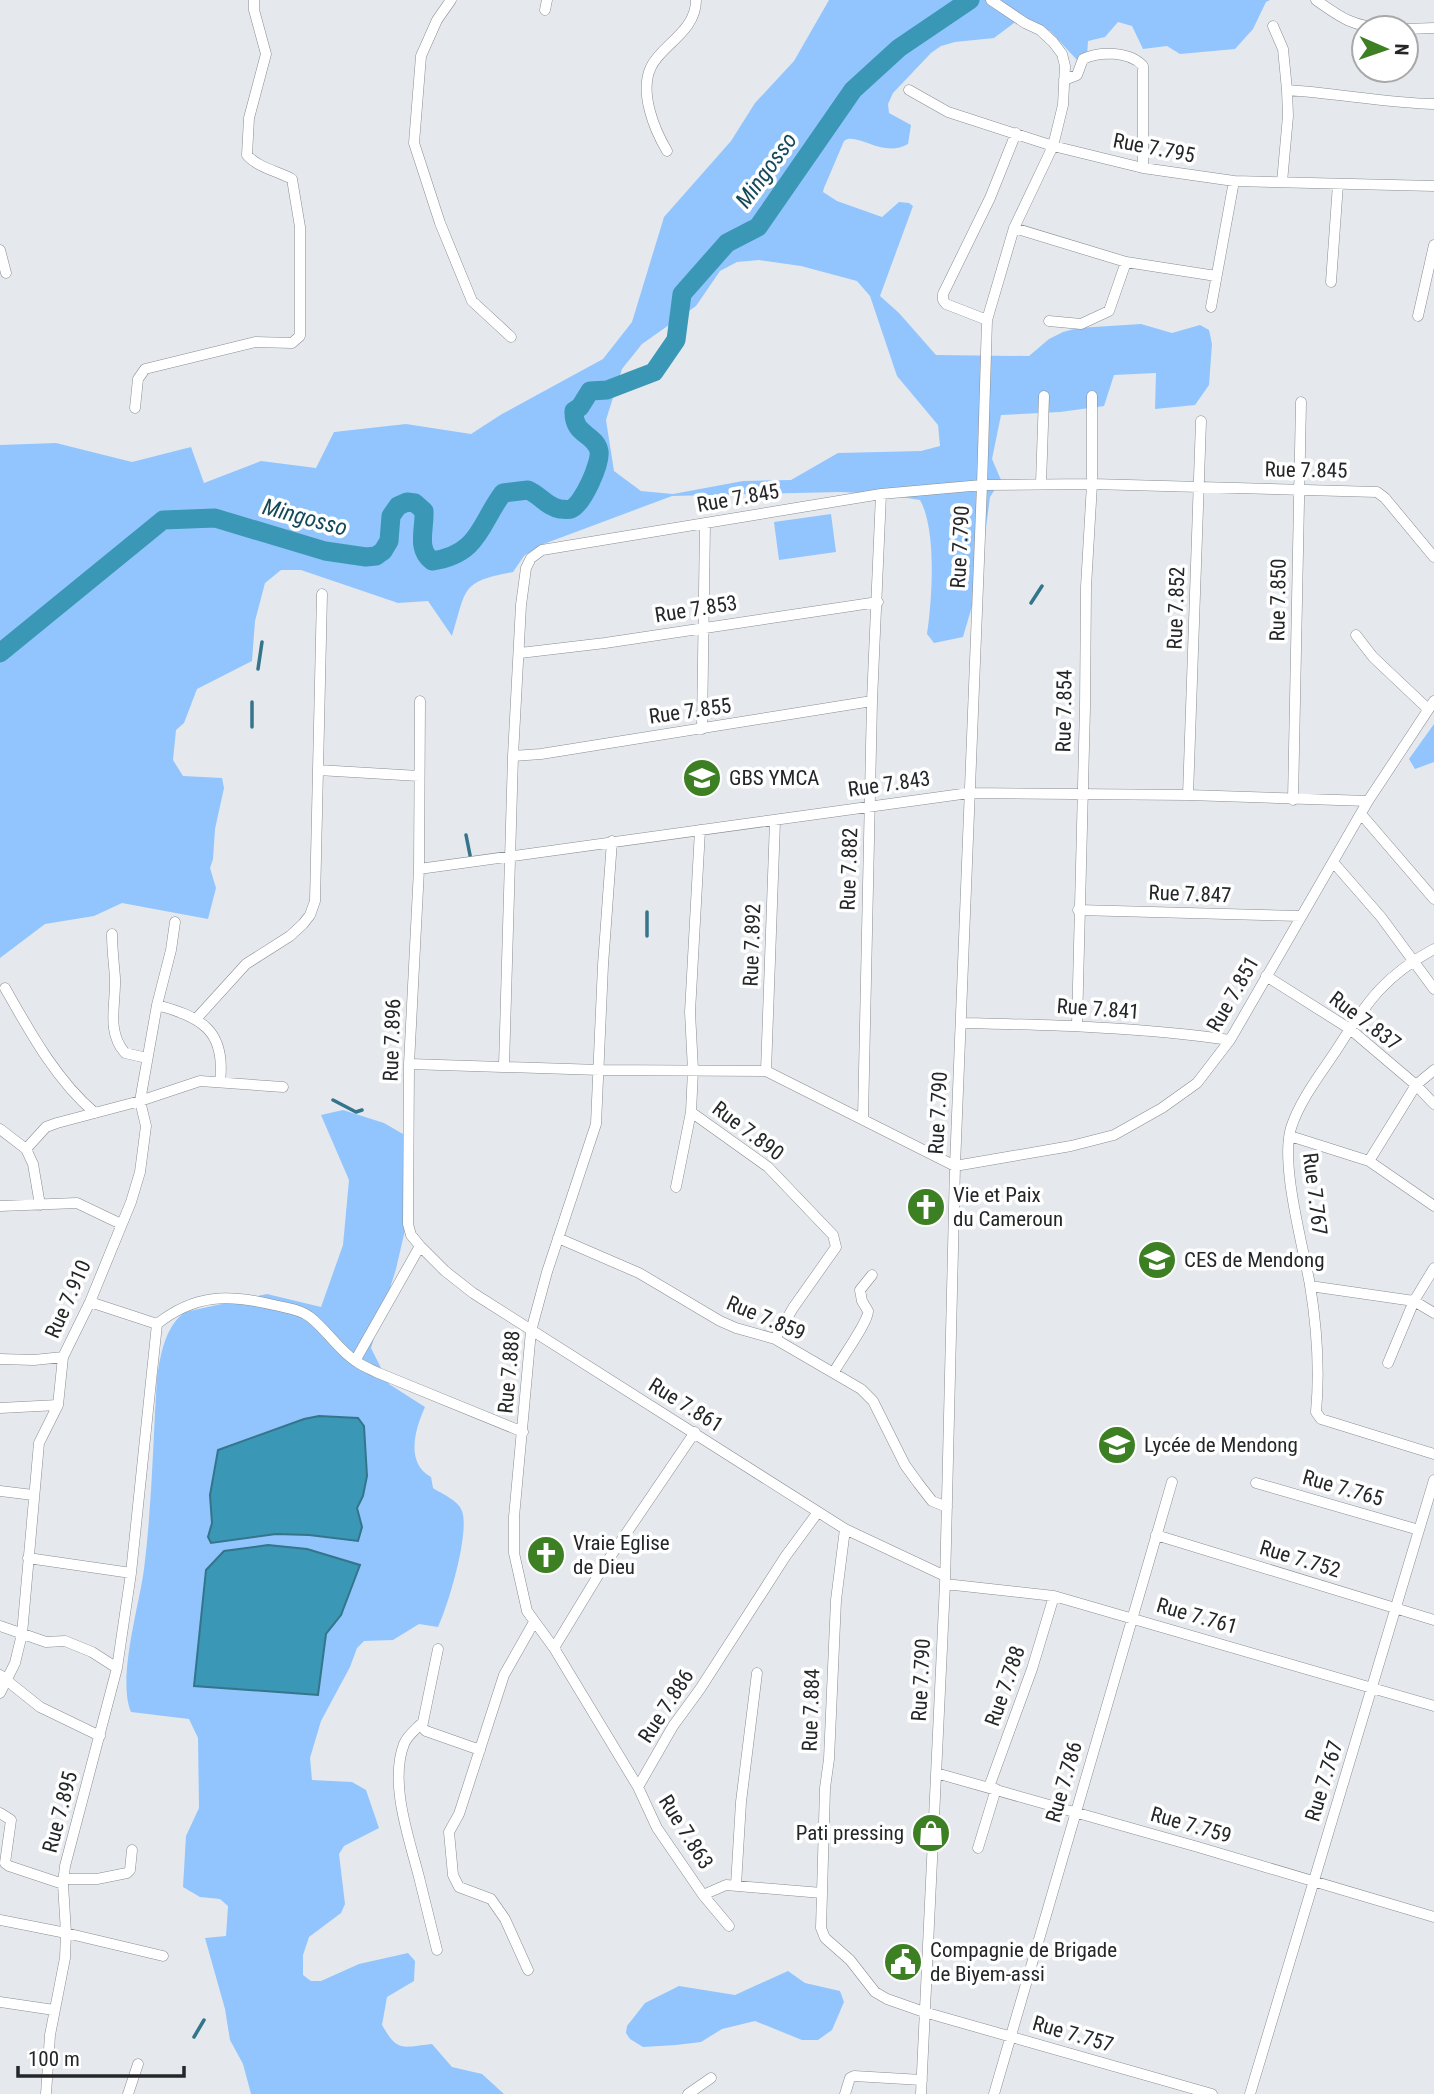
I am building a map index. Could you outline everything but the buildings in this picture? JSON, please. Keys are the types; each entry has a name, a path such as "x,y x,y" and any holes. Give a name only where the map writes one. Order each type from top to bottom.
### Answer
{"street":[{"path":"135,408 138,379 145,369 255,342 292,343 300,336 300,227 292,179 269,167 255,164 247,155 249,118 266,54 254,10 254,0"},
{"path":"451,0 437,20 421,56 414,143 440,223 472,301 511,337"},
{"path":"667,151 659,139 647,85 651,66 680,36 690,19 696,0"},
{"path":"992,0 1040,30 1062,54 1063,105 1053,146"},
{"path":"1316,0 1350,23"},
{"path":"1273,26 1283,49 1287,90 1288,116 1282,181"},
{"path":"1064,80 1077,75 1083,59 1098,54 1121,56 1143,66 1143,168"},
{"name":"Rue 7.795","path":"909,90 948,112 1053,146 1143,168 1234,181 1434,186"},
{"path":"1287,90 1434,104"},
{"path":"987,320 946,304 943,294 990,198 1016,132"},
{"name":"Rue 7.790","path":"921,2094 945,1580 955,1166 987,320 1014,228 1053,146"},
{"path":"1211,307 1234,181"},
{"path":"1331,282 1338,184"},
{"path":"1014,228 1126,262 1216,276"},
{"path":"1418,316 1434,245"},
{"path":"0,250 6,273"},
{"path":"1049,321 1082,324 1109,311 1126,262"},
{"path":"1041,483 1044,396"},
{"name":"Rue 7.854","path":"1077,1026 1092,396"},
{"name":"Rue 7.850","path":"1293,800 1301,401"},
{"name":"Rue 7.852","path":"1188,796 1201,421"},
{"name":"Rue 7.845","path":"504,1066 509,858 522,605 526,568 531,558 542,550 881,494 1041,483 1377,492 1385,498 1434,558"},
{"name":"Rue 7.882","path":"863,1118 872,701 881,494"},
{"path":"702,729 705,524"},
{"path":"196,1019 246,964 290,936 310,915 315,901 323,594"},
{"name":"Rue 7.853","path":"520,653 878,602"},
{"path":"1356,635 1373,657 1431,705"},
{"name":"Rue 7.896","path":"420,701 419,869 409,1064 408,1224 411,1235 420,1246"},
{"name":"Rue 7.855","path":"513,756 541,754 872,701"},
{"name":"Rue 7.851","path":"955,1166 1072,1146 1114,1135 1162,1108 1197,1083 1230,1040 1368,801 1431,705"},
{"path":"318,771 419,776"},
{"name":"Rue 7.843","path":"419,869 969,793 1368,801"},
{"path":"1361,814 1434,899"},
{"name":"Rue 7.892","path":"766,1071 775,821"},
{"name":"Rue 7.890","path":"700,830 690,1012 693,1070 691,1112 768,1167 835,1238 836,1247 793,1307 775,1339"},
{"name":"Rue 7.888","path":"554,1648 527,1611 514,1553 514,1517 531,1331 558,1238 593,1139 598,1110 603,965 612,841"},
{"path":"1333,862 1381,917 1434,989"},
{"name":"Rue 7.847","path":"1078,910 1301,916"},
{"name":"Rue 7.910","path":"0,1693 4,1677 18,1655 22,1634 39,1443 58,1405 62,1357 90,1302 140,1172 146,1126 140,1101 175,922"},
{"path":"112,934 115,980 113,1030 125,1053 147,1058"},
{"name":"Rue 7.767","path":"1434,948 1396,972 1375,994 1350,1029 1300,1108 1290,1129 1289,1164 1319,1351 1316,1412 1321,1419 1434,1454"},
{"name":"Rue 7.837","path":"1266,976 1350,1029 1416,1085 1434,1104"},
{"path":"5,988 29,1030 66,1083 95,1113"},
{"path":"157,1005 179,1011 207,1028 217,1041 221,1054 220,1082"},
{"name":"Rue 7.841","path":"962,1023 1077,1026 1230,1040"},
{"path":"409,1064 600,1070 766,1071 955,1166"},
{"path":"1369,1161 1416,1085 1434,1070"},
{"path":"26,1149 46,1128 140,1101 187,1084 200,1081 283,1087"},
{"path":"676,1188 691,1112"},
{"path":"0,1129 26,1149 33,1164 40,1205"},
{"path":"1290,1136 1369,1161 1434,1206"},
{"path":"0,1206 77,1203 121,1224"},
{"name":"Rue 7.859","path":"558,1238 639,1273 720,1321 775,1339 861,1389 873,1401 905,1465 932,1501 947,1507"},
{"path":"355,1362 420,1246"},
{"name":"Rue 7.861","path":"420,1246 445,1271 473,1293 531,1331 845,1529 945,1580"},
{"path":"1388,1363 1414,1301 1434,1268"},
{"path":"834,1372 867,1321 868,1311 860,1290 872,1275"},
{"path":"1310,1286 1414,1301 1434,1312"},
{"path":"90,1302 156,1324 176,1309 216,1298 251,1300 302,1312 355,1362 523,1432"},
{"name":"Rue 7.895","path":"46,2094 46,2063 65,1958 63,1881 117,1668 131,1573 156,1324"},
{"path":"0,1359 62,1357"},
{"path":"0,1408 58,1405"},
{"path":"554,1648 602,1570 695,1432"},
{"name":"Rue 7.767","path":"1250,2094 1434,1480"},
{"name":"Rue 7.786","path":"994,2094 1172,1482"},
{"name":"Rue 7.765","path":"1256,1483 1419,1530"},
{"path":"0,1491 33,1495"},
{"name":"Rue 7.886","path":"554,1648 638,1787 673,1727 785,1557 818,1512"},
{"name":"Rue 7.884","path":"822,1892 836,1600 845,1529"},
{"name":"Rue 7.752","path":"1156,1535 1434,1620"},
{"path":"28,1559 131,1573"},
{"name":"Rue 7.761","path":"945,1580 1055,1596 1434,1706"},
{"name":"Rue 7.788","path":"978,1847 992,1788 1055,1596"},
{"path":"528,1970 505,1919 491,1899 459,1887 453,1875 449,1832 459,1814 504,1675 534,1622"},
{"path":"0,1626 46,1642 65,1641 117,1668"},
{"path":"437,1950 406,1831 400,1786 400,1759 408,1736 421,1724 438,1649"},
{"path":"736,1885 741,1802 757,1673"},
{"path":"4,1677 40,1707 100,1736"},
{"path":"421,1724 426,1731 480,1750"},
{"name":"Rue 7.759","path":"936,1773 1434,1917"},
{"name":"Rue 7.863","path":"638,1787 657,1828 703,1895 726,1885 822,1892"},
{"path":"0,1813 11,1822 5,1863 9,1866 63,1881 97,1879 127,1873 130,1870 132,1850"},
{"path":"822,1892 821,1928 825,1938 850,1960 875,1992 924,2012"},
{"path":"703,1895 729,1926"},
{"path":"0,1920 163,1956"},
{"path":"0,2002 54,2010"},
{"name":"Rue 7.757","path":"924,2012 1212,2094"},
{"path":"128,2094 138,2064"},
{"path":"845,2094 850,2078 854,2076 922,2080"},
{"path":"688,2094 711,2078"}],"shaded area":[{"path":"829,0 1270,0 1266,2 1253,29 1235,49 1180,54 1167,46 1143,49 1132,26 1118,22 1105,37 1088,41 1087,56 1077,60 1050,31 1022,17 994,38 941,46 893,93 888,104 889,113 911,125 908,144 889,148 856,139 844,141 823,192 837,201 882,217 899,202 913,206 880,296 936,355 1029,356 1049,339 1078,328 1141,324 1172,333 1200,325 1209,330 1212,344 1209,385 1195,405 1155,409 1156,373 1114,375 1104,406 1060,412 1001,415 992,459 1001,480 990,497 979,582 963,637 934,643 927,634 932,566 925,513 920,500 881,494 841,492 672,496 541,545 524,556 513,572 483,579 474,584 464,597 452,636 428,601 398,603 301,570 281,570 265,583 255,621 252,661 197,689 184,723 176,730 173,760 183,776 222,778 224,788 210,868 216,888 208,919 122,903 94,916 45,924 0,958 0,445 56,443 132,462 191,447 204,483 261,461 316,468 334,432 406,424 471,434 603,359 632,322 664,217 731,141 755,103 794,61","holes":["759,260 801,266 857,281 870,296 897,376 938,425 940,446 921,451 838,453 791,480 743,481 673,494 641,491 614,471 606,420 622,369 642,344 696,306 720,271 737,262"]},
{"path":"831,514 836,552 779,560 774,522"},
{"path":"1434,724 1434,762 1415,769 1409,759"},
{"path":"343,1110 384,1123 403,1134 408,1217 396,1269 371,1348 389,1384 425,1407 414,1445 418,1463 431,1477 433,1488 460,1507 464,1521 461,1552 438,1627 419,1624 393,1640 364,1641 357,1648 350,1667 321,1721 310,1758 312,1780 352,1782 366,1790 379,1828 344,1846 339,1854 345,1904 341,1913 309,1937 303,1955 303,1975 311,1981 321,1981 359,1964 408,1953 415,1961 414,1981 387,1997 382,2025 392,2040 402,2046 432,2044 452,2067 482,2074 504,2094 251,2094 243,2064 230,2040 225,2009 205,1938 226,1936 228,1906 220,1899 200,1897 183,1887 186,1836 199,1808 198,1738 189,1719 131,1712 127,1698 130,1642 147,1545 157,1377 165,1341 173,1325 185,1312 267,1294 321,1307 343,1245 349,1180 321,1115"},
{"path":"319,1416 358,1418 364,1426 367,1476 363,1496 357,1508 362,1527 358,1541 276,1534 211,1543 208,1537 212,1523 210,1495 218,1450"},
{"path":"268,1545 307,1549 360,1565 341,1615 326,1634 318,1695 194,1686 206,1570 224,1551"},
{"path":"788,1971 805,1983 840,1991 844,2002 832,2030 818,2040 802,2040 755,2021 722,2029 701,2042 676,2045 643,2047 626,2033 627,2026 645,2003 679,1986 735,1995"}],"waterway":[{"name":"Mingosso","path":"0,653 163,520 215,518 325,551 366,557 376,556 383,551 389,541 391,516 398,506 407,502 415,503 424,511 423,545 432,561 460,552 469,544 477,536 503,493 528,490 555,508 571,509 576,506 594,473 599,451 597,445 580,430 574,411 580,407 590,391 607,390 654,372 676,340 682,294 727,243 758,227 853,90 899,48 970,0"},
{"path":"1031,603 1042,586"},
{"path":"258,669 262,642"},
{"path":"252,702 252,727"},
{"path":"466,835 471,860"},
{"path":"647,912 647,936"},
{"path":"333,1100 356,1112 362,1110"},
{"path":"194,2037 204,2020"}],"place":[{"name":"GBS YMCA","path":"702,778"},
{"name":"Vie et Paix du Cameroun","path":"926,1207"},
{"name":"CES de Mendong","path":"1157,1260"},
{"name":"Lycée de Mendong","path":"1117,1445"},
{"name":"Vraie Eglise de Dieu","path":"546,1555"},
{"name":"Pati pressing","path":"931,1833"},
{"name":"Compagnie de Brigade de Biyem-assi","path":"903,1962"}]}
